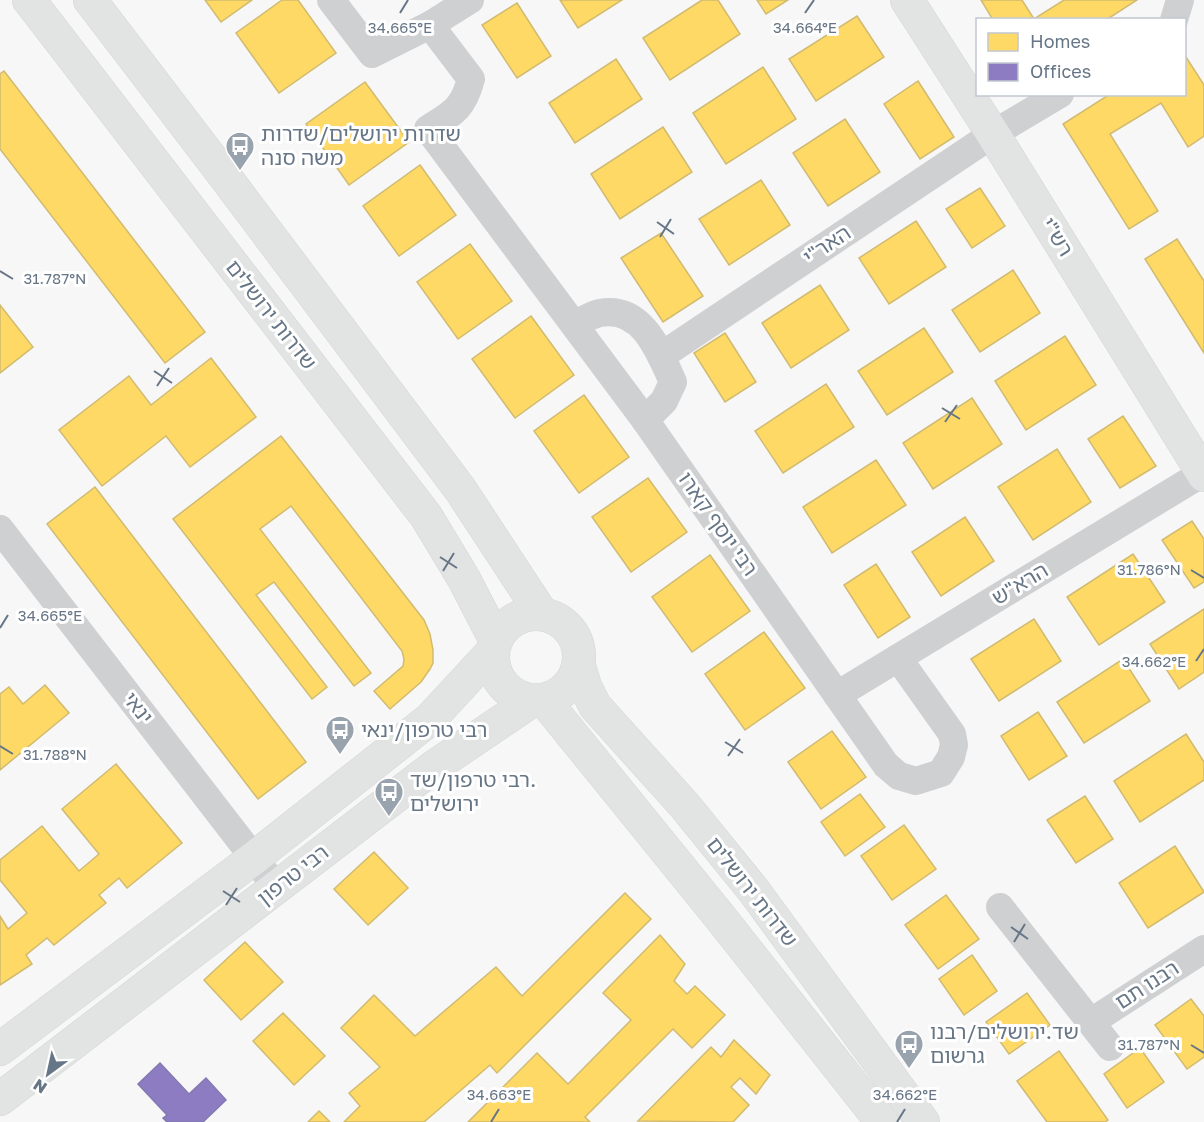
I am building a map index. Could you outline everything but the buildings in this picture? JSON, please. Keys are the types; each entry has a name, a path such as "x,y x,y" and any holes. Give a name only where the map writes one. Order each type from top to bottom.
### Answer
{"main road":[{"name":"שדרות ירושלים","path":"29,0 426,516 464,579 494,646"},
{"path":"90,0 453,479 542,614"},
{"name":"רש\"י","path":"907,0 1204,474"},
{"path":"542,614 552,617 569,628 578,646 579,666 567,688 556,695 538,700 511,692 502,684 496,674 494,646 502,630 510,622 520,617 542,614"},
{"name":"רבי טרפון","path":"0,1049 254,858 430,719 494,646"},
{"name":"שדרות ירושלים","path":"579,666 585,686 595,706 685,806 754,891 923,1122"},
{"name":"שדרות ירושלים","path":"538,700 712,908 882,1122"},
{"name":"רבי טרפון","path":"0,1099 435,766 538,700"}],"street":[{"path":"331,0 372,54 430,25 470,0"},
{"path":"1175,18 1180,0"},
{"name":"רבי יוסף קארו","path":"430,25 471,79 466,97 452,113 428,129 645,420 886,765 899,776 916,781 941,773 951,757 954,745 952,734 898,658"},
{"name":"האר\"י","path":"661,356 993,134 1057,96"},
{"path":"575,325 598,313 621,312 648,331 673,382 664,401 645,420"},
{"name":"הרא\"ש","path":"837,695 1204,474"},
{"name":"ינאי","path":"0,529 277,888"},
{"path":"1000,907 1110,1047"},
{"name":"רבנו תם","path":"1091,1022 1204,949"}],"place":[{"name":"שדרות ירושלים/שדרות משה סנה","path":"240,172"},
{"name":"רבי טרפון/ינאי","path":"340,756"},
{"name":"רבי טרפון/שד. ירושלים","path":"389,818"},
{"name":"שד.ירושלים/רבנו גרשום","path":"909,1070"}]}
